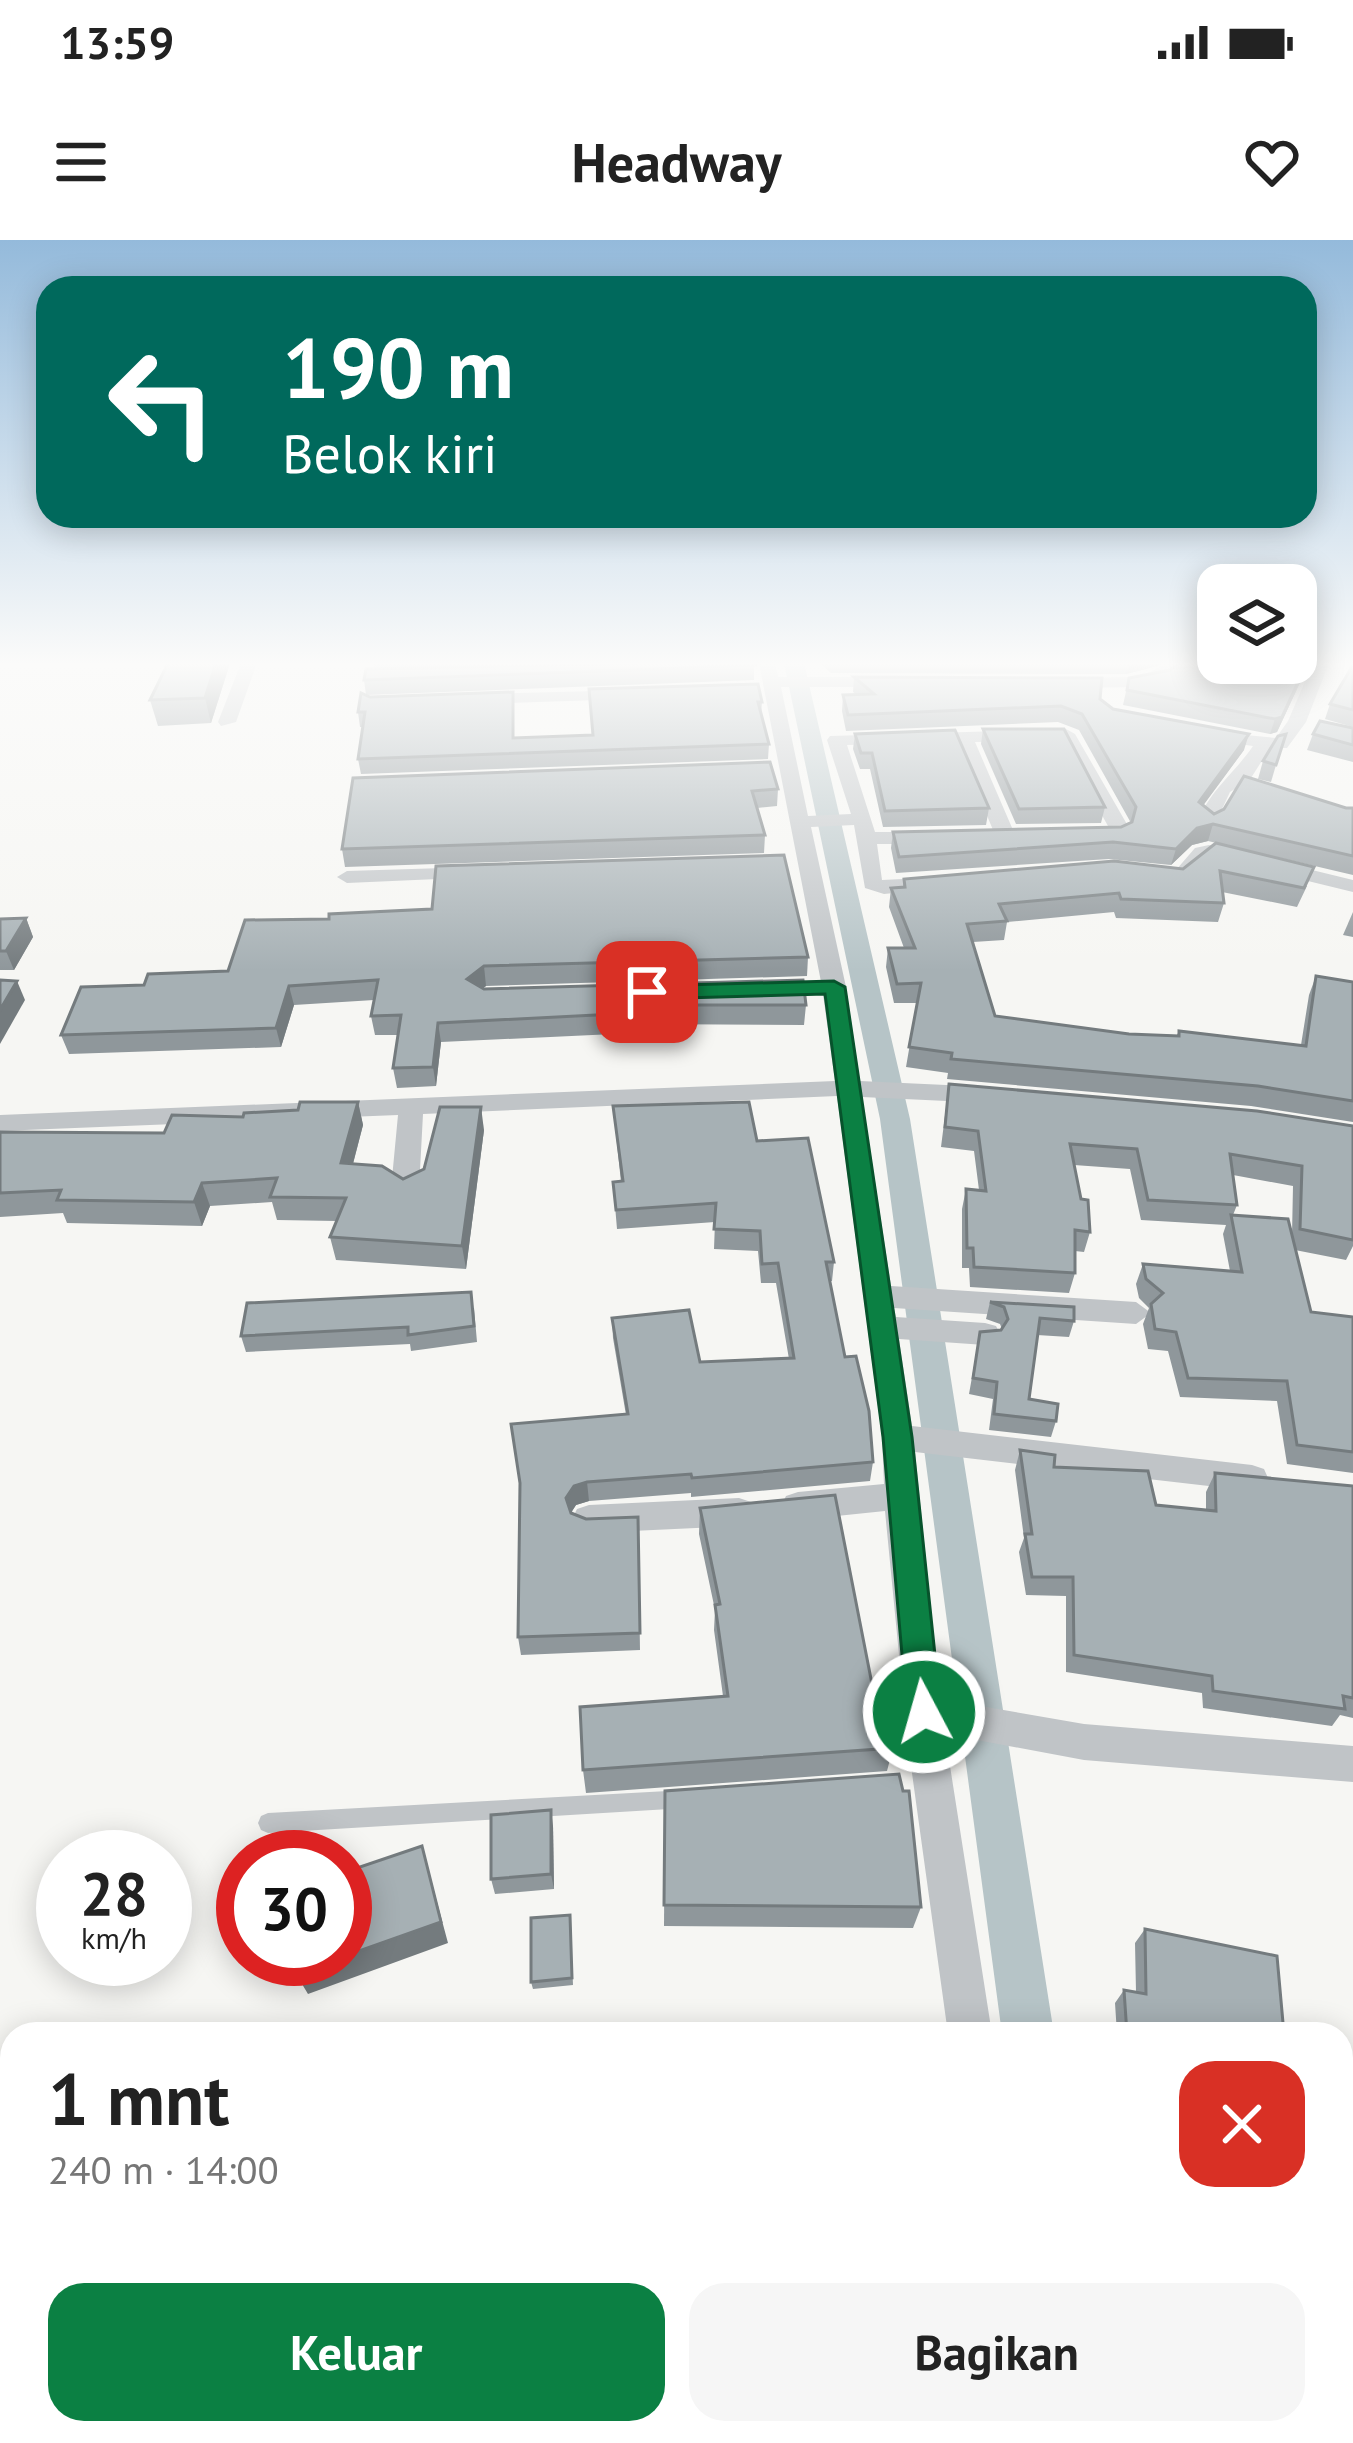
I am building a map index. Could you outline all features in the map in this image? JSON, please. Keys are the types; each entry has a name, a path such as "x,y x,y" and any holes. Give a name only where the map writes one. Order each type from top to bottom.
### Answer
{"street":[{"path":"776,766 803,823 794,862 824,988 855,1088 907,1438 900,1496 942,1717 923,1781 968,2022"},
{"path":"842,766 877,887 966,881"},
{"path":"979,766 1016,837 982,837"},
{"path":"1067,836 1117,832 1086,766"},
{"path":"1208,820 1222,789 1241,778 1249,766"},
{"path":"1241,778 1248,787 1353,815"},
{"path":"803,823 959,838"},
{"path":"1135,870 1178,877 1209,850 1353,886"},
{"path":"347,877 508,872"},
{"path":"0,1123 855,1088 1024,1098"},
{"path":"405,1189 411,1105"},
{"path":"887,1312 931,1300 1136,1313"},
{"path":"887,1312 945,1331 985,1334"},
{"path":"907,1438 1287,1481"},
{"path":"590,1519 728,1514 900,1496"},
{"path":"942,1717 1010,1732 1169,1752 1353,1764"}],"lane":[{"path":"268,1822 705,1798"}],"building":[{"path":"771,766 778,789 752,791 765,835 342,849 353,778"},
{"path":"875,766 971,766 989,808 885,811"},
{"path":"1000,766 1083,766 1105,807 1019,809"},
{"path":"1112,766 1226,766 1199,802 1214,814 1224,809 1244,776 1353,808 1353,856 1213,824 1197,828 1176,849 1113,842 899,857 893,832 1121,827 1132,822 1136,807"},
{"path":"1216,843 1314,867 1304,888 1220,871 1224,903 1121,899 1119,893 999,904 1007,921 967,924 995,1016 1129,1034 1179,1036 1179,1031 1306,1046 1316,976 1353,982 1353,1101 1258,1086 951,1059 952,1053 909,1047 921,983 897,984 888,948 915,948 891,888 905,887 904,879 1114,861 1183,869"},
{"path":"784,855 808,957 484,966 467,979 484,989 803,980 806,1005 634,1005 635,1013 438,1023 433,1067 393,1068 401,1015 371,1016 378,980 289,986 276,1028 61,1035 81,987 144,985 148,974 228,971 245,920 329,919 329,914 432,909 436,866"},
{"path":"26,918 6,951 0,951 0,919"},
{"path":"0,980 17,981 0,1010"},
{"path":"949,1084 1257,1111 1353,1126 1353,1240 1300,1229 1302,1166 1230,1154 1237,1205 1148,1200 1137,1149 1070,1144 1081,1199 1088,1200 1090,1232 1075,1230 1075,1273 974,1267 973,1248 967,1248 966,1189 986,1191 978,1131 945,1127"},
{"path":"300,1102 358,1102 341,1163 382,1166 403,1179 424,1169 440,1107 481,1107 462,1246 330,1237 346,1198 270,1197 277,1178 202,1183 194,1202 57,1200 61,1190 0,1193 0,1132 164,1133 172,1115 243,1117 244,1113 298,1110"},
{"path":"749,1102 757,1141 808,1138 834,1262 826,1262 845,1357 856,1356 869,1411 873,1462 574,1486 566,1498 571,1513 586,1519 638,1517 640,1633 518,1637 520,1483 511,1424 628,1414 612,1318 689,1310 700,1362 794,1358 778,1263 762,1264 760,1231 714,1229 716,1203 616,1210 613,1182 623,1181 613,1106"},
{"path":"1231,1215 1288,1219 1311,1312 1353,1317 1353,1452 1297,1445 1287,1381 1188,1378 1176,1332 1155,1329 1151,1304 1163,1293 1146,1279 1143,1264 1242,1272"},
{"path":"471,1292 474,1326 408,1335 408,1327 241,1336 247,1303"},
{"path":"990,1302 1074,1307 1074,1321 1040,1318 1029,1399 1058,1404 1056,1421 994,1414 997,1382 973,1378 980,1332 1001,1330 1008,1319 1004,1307"},
{"path":"1020,1450 1055,1455 1054,1467 1148,1471 1156,1505 1216,1511 1215,1473 1353,1486 1353,1698 1343,1696 1345,1709 1213,1691 1212,1676 1074,1655 1073,1577 1032,1577 1025,1534 1032,1534"},
{"path":"835,1495 872,1684 881,1684 893,1748 583,1770 580,1707 728,1696 715,1605 720,1604 700,1508"},
{"path":"899,1774 903,1791 909,1791 921,1907 664,1905 665,1791"},
{"path":"551,1810 551,1874 491,1879 491,1815"},
{"path":"422,1846 441,1922 372,1946 372,1863"},
{"path":"570,1915 572,1978 531,1982 531,1918"},
{"path":"1145,1929 1277,1956 1283,2022 1126,2022 1124,1990 1146,1994"}],"waterway":[{"path":"817,766 895,1119 1026,2022"}],"route":[{"path":"647,992 834,987 898,1437 924,1712"}]}
